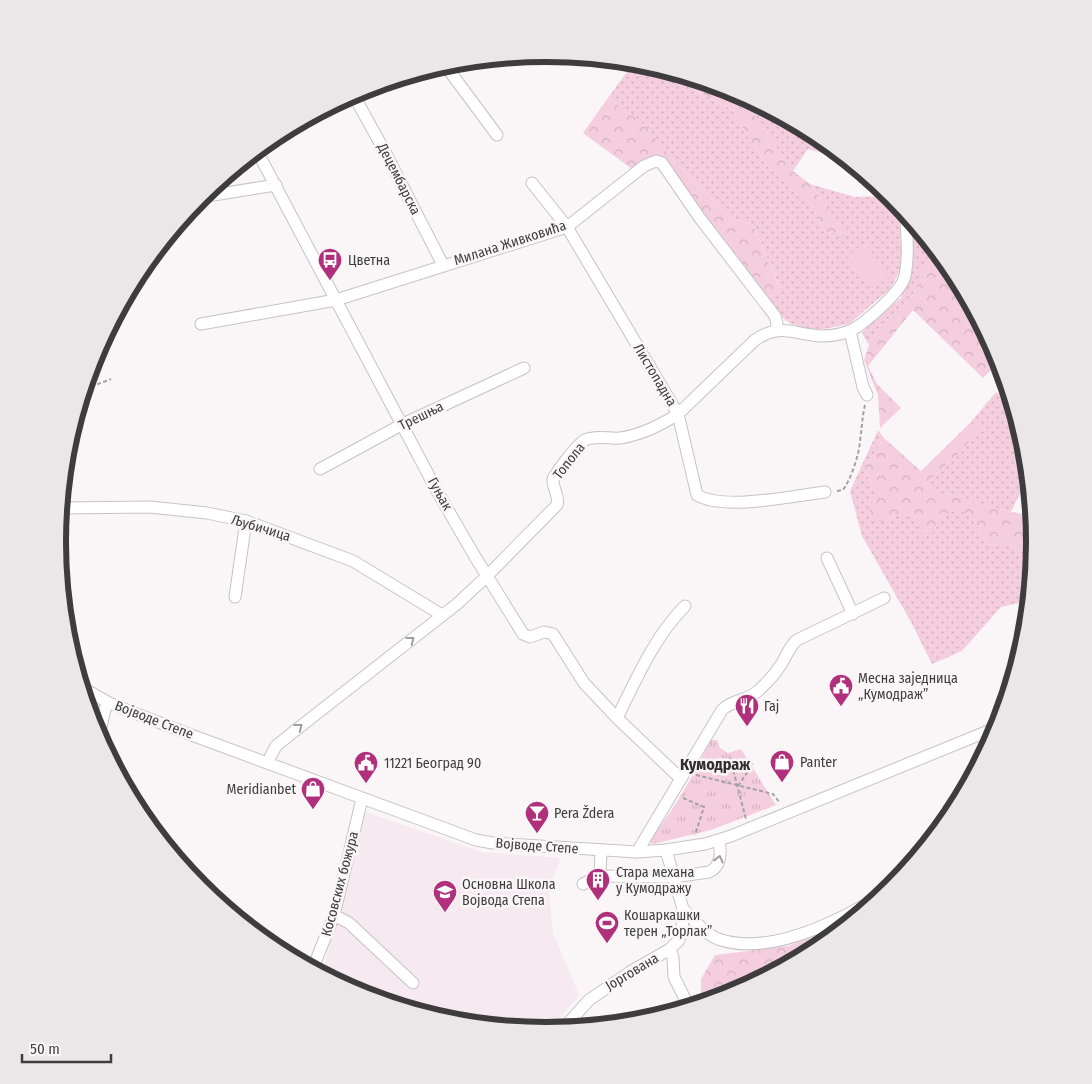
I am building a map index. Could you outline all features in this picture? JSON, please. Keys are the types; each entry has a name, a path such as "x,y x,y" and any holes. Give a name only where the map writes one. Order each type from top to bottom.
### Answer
{"street":[{"path":"450,72 497,135"},
{"name":"Децембарска","path":"358,101 443,265"},
{"name":"Гуњак","path":"261,157 437,491 523,634 530,637 544,632 553,634 577,674 617,718 686,776"},
{"name":"Милана Живковића","path":"201,324 336,300 567,227 644,166 656,161 662,163 699,217 775,316 777,322 776,330"},
{"name":"Листопадна","path":"532,183 567,227 678,414 697,495 705,500 733,503 825,492"},
{"path":"216,195 276,185"},
{"path":"776,330 823,336 850,331 863,322 891,298 901,286 905,276 906,265 906,225"},
{"name":"Топола","path":"267,763 276,746 442,616 487,576 557,505 558,500 553,486 553,479 582,442 593,438 632,436 667,421 678,414 755,340 764,334 776,330"},
{"path":"850,331 863,387 867,396"},
{"name":"Трешња","path":"320,469 403,424 524,368"},
{"name":"Љубичица","path":"68,508 150,507 207,513 246,520 353,561 442,616"},
{"path":"235,597 246,520"},
{"path":"827,558 853,614"},
{"path":"637,852 686,776 712,724 726,706 758,692 777,671 788,650 797,640 884,598"},
{"path":"617,718 641,669 674,617 685,606"},
{"name":"Војводе Степе","path":"91,692 109,702 267,763 476,840 492,843 601,851 637,852 666,850 719,840 986,732"},
{"path":"102,722 105,709 109,702"},
{"name":"Косовских божура","path":"315,962 334,916 362,799"},
{"path":"583,884 600,876 673,877 714,870 718,866 721,855 719,840"},
{"name":"Јоргована","path":"570,1020 600,991 670,949 679,940 682,932 683,909 666,850"},
{"path":"600,876 601,851"},
{"path":"683,909 717,938 743,943 757,943 798,935 832,922 851,912"},
{"path":"334,916 349,923 413,983"},
{"path":"670,949 673,958 674,977 686,1000"}],"path":[{"path":"93,386 111,379"},
{"path":"825,492 843,490 850,478 859,449 861,420 867,396"},
{"path":"730,758 747,821"},
{"path":"738,786 753,764"},
{"path":"686,776 773,794 783,806"},
{"path":"677,796 704,806 695,834 697,840"}],"shaded area":[{"name":"Основна Школа Војвода Степа","path":"366,812 481,852 560,858 549,893 553,933 579,995 557,1021 483,1017 422,1005 363,985 324,967"}],"green space":[{"path":"629,70 671,79 626,73"},
{"path":"626,73 680,82 733,110 767,165 791,189 808,201 826,232 848,234 810,184 855,197 878,196 899,218 902,262 900,271 890,289 849,324 814,331 791,324 785,320 767,297 780,288 752,223 732,220 680,167 641,122 608,98"},
{"path":"680,82 751,109 793,171 810,184 829,211 849,234 826,232 808,201 791,189 767,165 733,110"},
{"path":"608,98 641,122 680,167 732,220 752,223 780,289 767,297 699,217 678,179 652,162 632,169 583,133"},
{"path":"751,109 786,127 828,155 808,149 793,171"},
{"path":"913,233 949,283 928,258 911,299 880,326 869,345 862,333 876,317 901,298 908,280"},
{"path":"864,243 891,275 874,289 847,257"},
{"path":"928,257 948,281 961,302 976,330 993,368 983,378 913,310 868,366 877,384 901,408 880,428 878,395 864,360 869,345 880,326 911,299"},
{"path":"996,392 1002,396 1016,448 1022,489 1011,512 970,502 959,494 936,495 925,484 965,448 985,417 970,423"},
{"path":"986,416 965,448 925,484 936,495 959,494 970,502 1024,514 1025,553 1008,543 987,545 974,520 956,508 942,518 931,534 921,533 916,517 903,513 883,522 868,516 875,491 864,468 884,438 921,471 970,423"},
{"path":"878,430 884,438 864,468 875,491 883,522 903,513 916,517 931,534 942,518 956,507 974,520 987,545 1008,543 1025,553 1021,603 1001,607 962,651 932,664 911,622 862,536 850,491"},
{"path":"711,740 717,740 720,748 728,753 741,749 776,805 711,830 653,844 650,838 676,803"},
{"path":"821,935 758,972 701,996 701,979 715,955 788,946"}],"place":[{"name":"Цветна","path":"330,281"},
{"name":"Месна заједница „Кумодраж”","path":"841,707"},
{"name":"Гај","path":"747,727"},
{"name":"Panter","path":"782,783"},
{"name":"11221 Београд 90","path":"366,784"},
{"name":"Meridianbet","path":"313,810"},
{"name":"Pera Ždera","path":"537,834"},
{"name":"Стара механа у Кумодражу","path":"598,901"},
{"name":"Основна Школа Војвода Степа","path":"445,913"},
{"name":"Кошаркашки терен „Торлак”","path":"607,944"}],"district":[{"name":"Кумодраж","path":"715,764"}]}
